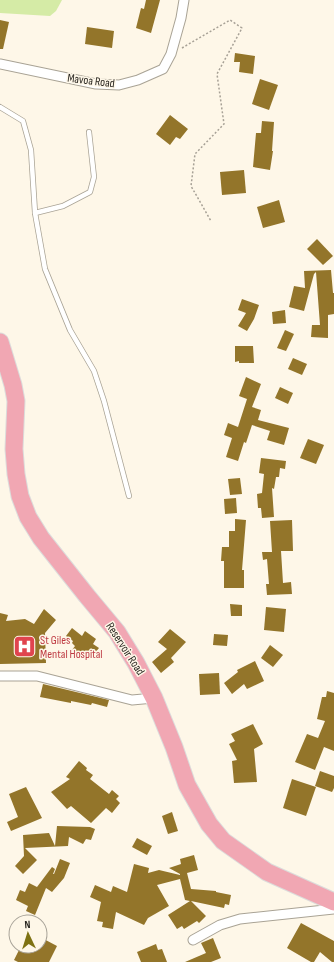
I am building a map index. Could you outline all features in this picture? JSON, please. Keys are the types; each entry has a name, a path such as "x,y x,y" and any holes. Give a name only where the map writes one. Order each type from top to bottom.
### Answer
{"highway":[{"name":"Reservoir Road","path":"0,342 9,370 14,393 16,423 14,449 16,474 20,496 28,517 41,538 86,596 117,632 136,663 154,698 174,747 187,785 209,824 223,841 267,872 334,902"}],"street":[{"name":"Mavoa Road","path":"0,64 96,84 119,85 138,80 163,69 171,54 181,18 184,0"},
{"path":"0,676 37,676 132,700 154,698"},
{"path":"193,940 220,924 240,919 334,909"}],"lane":[{"path":"0,107 23,121 31,150 35,214 45,269 70,330 94,371 104,401 129,496"},
{"path":"35,214 63,206 90,192 94,177 89,132"}],"path":[{"path":"171,54 230,20 242,28 217,74 224,124 195,154 191,186 211,221"}],"green space":[{"path":"0,0 62,0 56,11 50,16 0,13"}],"building":[{"path":"146,0 160,0 151,33 136,28 141,8 144,9"},
{"path":"0,20 9,22 3,49 0,49"},
{"path":"87,27 114,31 112,48 85,44"},
{"path":"235,53 255,56 253,74 239,72 240,62 234,62"},
{"path":"260,79 278,85 269,110 252,104"},
{"path":"170,115 188,129 180,139 176,137 170,145 156,134"},
{"path":"262,121 274,122 273,151 270,170 253,167 256,133 261,133"},
{"path":"244,170 246,193 222,195 220,172"},
{"path":"279,200 285,222 263,228 257,207"},
{"path":"317,239 333,256 323,265 307,249"},
{"path":"331,270 334,293 334,314 328,315 328,338 311,337 312,325 320,325 316,272 314,274 304,311 289,307 294,286 305,288 304,271"},
{"path":"242,299 259,305 254,319 247,331 238,326 246,313 238,310"},
{"path":"285,310 286,323 273,324 272,312"},
{"path":"285,330 294,334 286,351 277,348"},
{"path":"235,346 253,346 254,363 239,363 239,361 235,362"},
{"path":"293,358 307,364 302,375 288,369"},
{"path":"246,377 261,384 252,407 261,410 258,420 289,428 284,445 267,440 270,431 252,425 246,443 244,442 238,461 226,457 232,438 224,435 228,423 238,427 247,399 239,396"},
{"path":"280,387 293,393 288,404 275,398"},
{"path":"308,439 324,445 316,464 300,458"},
{"path":"261,458 286,461 285,469 280,468 279,477 276,477 274,489 272,488 274,517 262,518 261,508 258,508 257,494 262,493 264,474 259,473"},
{"path":"240,478 242,494 230,495 228,479"},
{"path":"236,498 237,513 225,514 224,499"},
{"path":"235,519 246,520 242,570 244,570 244,588 224,588 224,561 221,561 222,547 229,547 229,531 235,531"},
{"path":"292,520 293,551 281,551 283,583 291,582 292,594 267,595 266,584 269,584 267,559 263,560 262,552 272,552 270,521"},
{"path":"230,604 242,605 242,616 231,616"},
{"path":"266,607 286,609 284,632 264,630"},
{"path":"44,609 56,620 45,633 46,663 0,664 0,613 8,615 6,621 25,619 34,624"},
{"path":"72,628 82,636 85,631 96,639 93,644 99,648 90,659 83,654 80,657 72,650 75,646 72,643 73,641 66,636"},
{"path":"170,629 186,642 171,658 174,662 161,673 152,662 167,649 158,642"},
{"path":"214,634 228,635 227,646 213,645"},
{"path":"270,645 283,655 273,667 261,658"},
{"path":"255,661 264,681 247,689 244,684 232,694 224,683 238,672 237,670"},
{"path":"219,673 220,694 200,695 199,674"},
{"path":"43,684 109,700 107,707 92,703 91,705 71,701 71,703 40,697"},
{"path":"327,691 334,693 334,751 324,747 315,770 295,762 307,734 318,738 325,721 317,719 322,697 326,697"},
{"path":"253,724 263,744 254,749 257,782 234,783 232,761 237,760 229,744 235,741 231,734"},
{"path":"79,761 87,768 86,770 93,775 90,779 109,794 112,790 119,796 116,799 120,803 112,813 106,808 91,823 71,806 67,809 51,792 70,779 66,777"},
{"path":"320,771 334,776 334,788 332,792 315,786"},
{"path":"292,779 316,787 306,816 283,808"},
{"path":"26,787 42,818 11,831 7,822 18,817 9,794"},
{"path":"172,812 178,831 168,834 162,816"},
{"path":"57,826 90,827 95,829 91,840 86,839 83,844 69,837 68,846 25,848 37,860 23,874 15,866 24,856 23,835 49,833 55,846"},
{"path":"137,838 152,846 147,855 132,847"},
{"path":"194,855 198,870 187,873 191,889 216,891 231,895 229,905 225,904 224,908 191,901 206,916 199,923 197,921 184,929 182,926 177,929 168,915 190,901 185,900 180,879 157,885 169,906 148,918 144,925 116,912 113,929 102,927 103,922 97,921 101,902 90,897 95,885 111,892 113,886 127,892 134,864 149,868 148,873 159,870 180,875 169,868 181,864 180,859"},
{"path":"60,859 70,863 64,878 52,892 46,888 35,914 26,911 28,906 16,900 20,890 25,892 29,883 37,887 52,867 55,869 54,874"},
{"path":"301,923 334,941 334,962 320,952 314,962 311,962 287,948"},
{"path":"213,938 221,958 211,962 185,962 206,953 201,943"},
{"path":"48,941 57,946 49,962 18,962 14,960 17,954 48,954"},
{"path":"156,944 158,950 162,949 167,962 141,962 137,952"}],"place":[{"name":"St Giles Mental Hospital","path":"25,647"}]}
